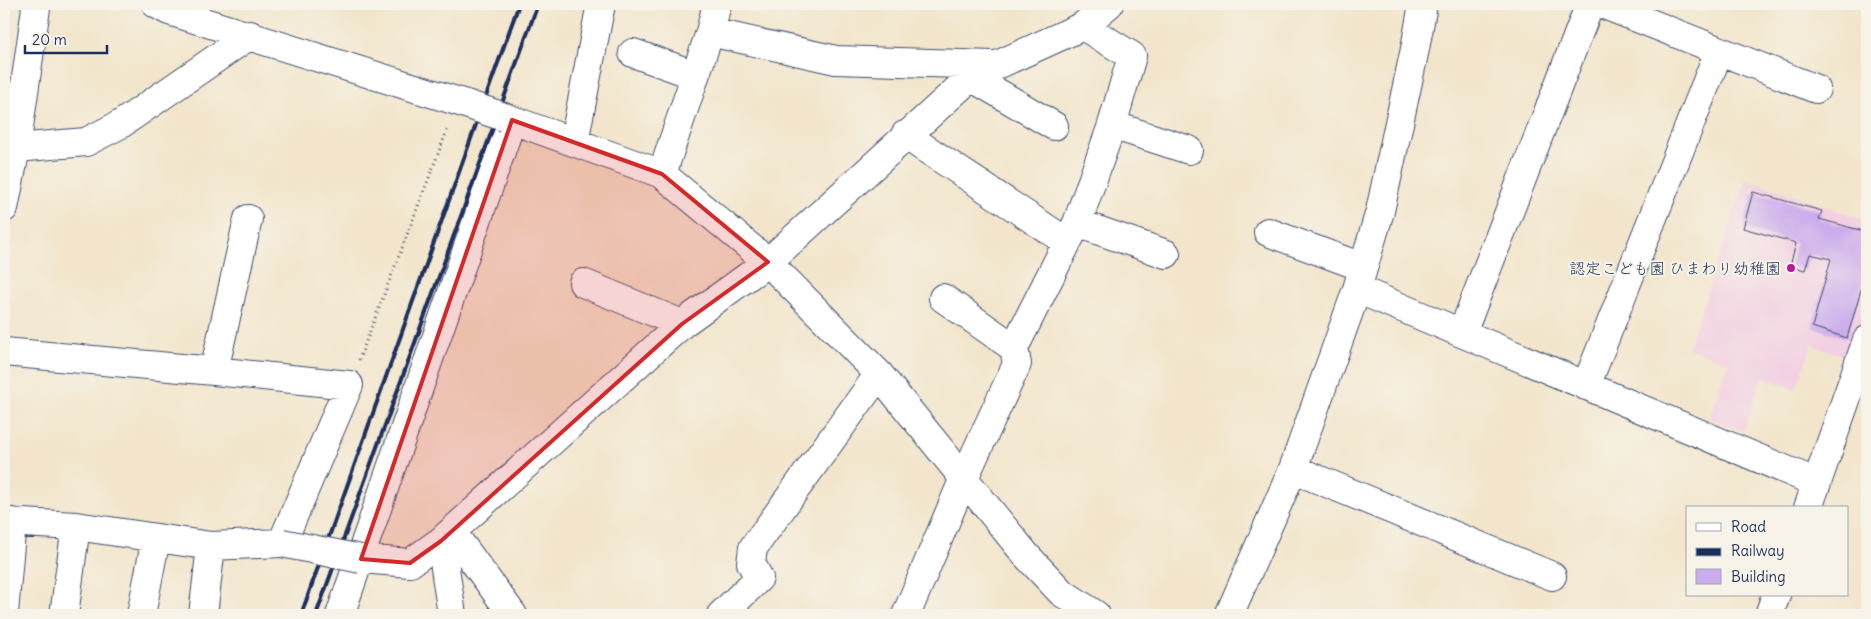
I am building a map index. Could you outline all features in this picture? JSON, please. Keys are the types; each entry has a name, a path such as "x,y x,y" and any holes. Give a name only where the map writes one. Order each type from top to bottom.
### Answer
{"street":[{"path":"4,208 16,148 13,100 36,8 35,4"},
{"path":"156,4 169,11 462,103 662,174 768,262 879,374 1026,556 1061,592 1096,615"},
{"path":"574,142 601,4"},
{"path":"662,174 710,32 717,4"},
{"path":"4,613 8,522 76,526 211,546 282,543 361,559 410,564 446,536 682,324 768,262 906,135 982,71 1083,26 1109,4"},
{"path":"1229,615 1293,469 1359,278 1380,211 1423,4"},
{"path":"1462,333 1590,4"},
{"path":"1602,4 1816,89"},
{"path":"906,615 964,478 1017,364 1014,348 1072,232 1112,125 1132,56 1083,26"},
{"path":"710,32 836,60 982,71 1054,126"},
{"path":"16,148 86,142 121,124 250,35"},
{"path":"1586,386 1719,51"},
{"path":"633,54 695,76"},
{"path":"340,615 361,559 508,119"},
{"path":"1112,125 1189,150"},
{"path":"906,135 1072,232 1166,254"},
{"path":"214,371 248,219"},
{"path":"1268,232 1462,333 1586,386 1813,495 1867,340"},
{"path":"583,283 682,324"},
{"path":"943,298 1014,348"},
{"path":"4,352 349,385 282,543"},
{"path":"721,615 759,578 750,563 753,548 879,374"},
{"path":"1293,469 1552,576"},
{"path":"64,615 76,526"},
{"path":"446,536 452,615"},
{"path":"446,536 513,615"},
{"path":"141,615 156,538"},
{"path":"204,615 211,546"},
{"path":"1769,615 1776,596"}],"path":[{"path":"349,385 462,103"}],"highlighted area":[{"path":"512,120 662,174 768,262 682,324 441,541 410,563 361,559"}],"shaded area":[{"name":"認定こども園 ひまわり幼稚園","path":"1746,179 1867,221 1867,315 1852,359 1812,345 1796,389 1762,377 1744,431 1709,419 1728,362 1688,348"}],"building":[{"path":"1753,192 1822,211 1819,219 1867,232 1867,269 1847,338 1812,327 1831,259 1810,254 1805,270 1790,266 1796,243 1743,228"}],"railway":[{"path":"301,615 519,4"},
{"path":"316,615 538,4"}],"place":[{"name":"認定こども園 ひまわり幼稚園","path":"1791,268"}]}
